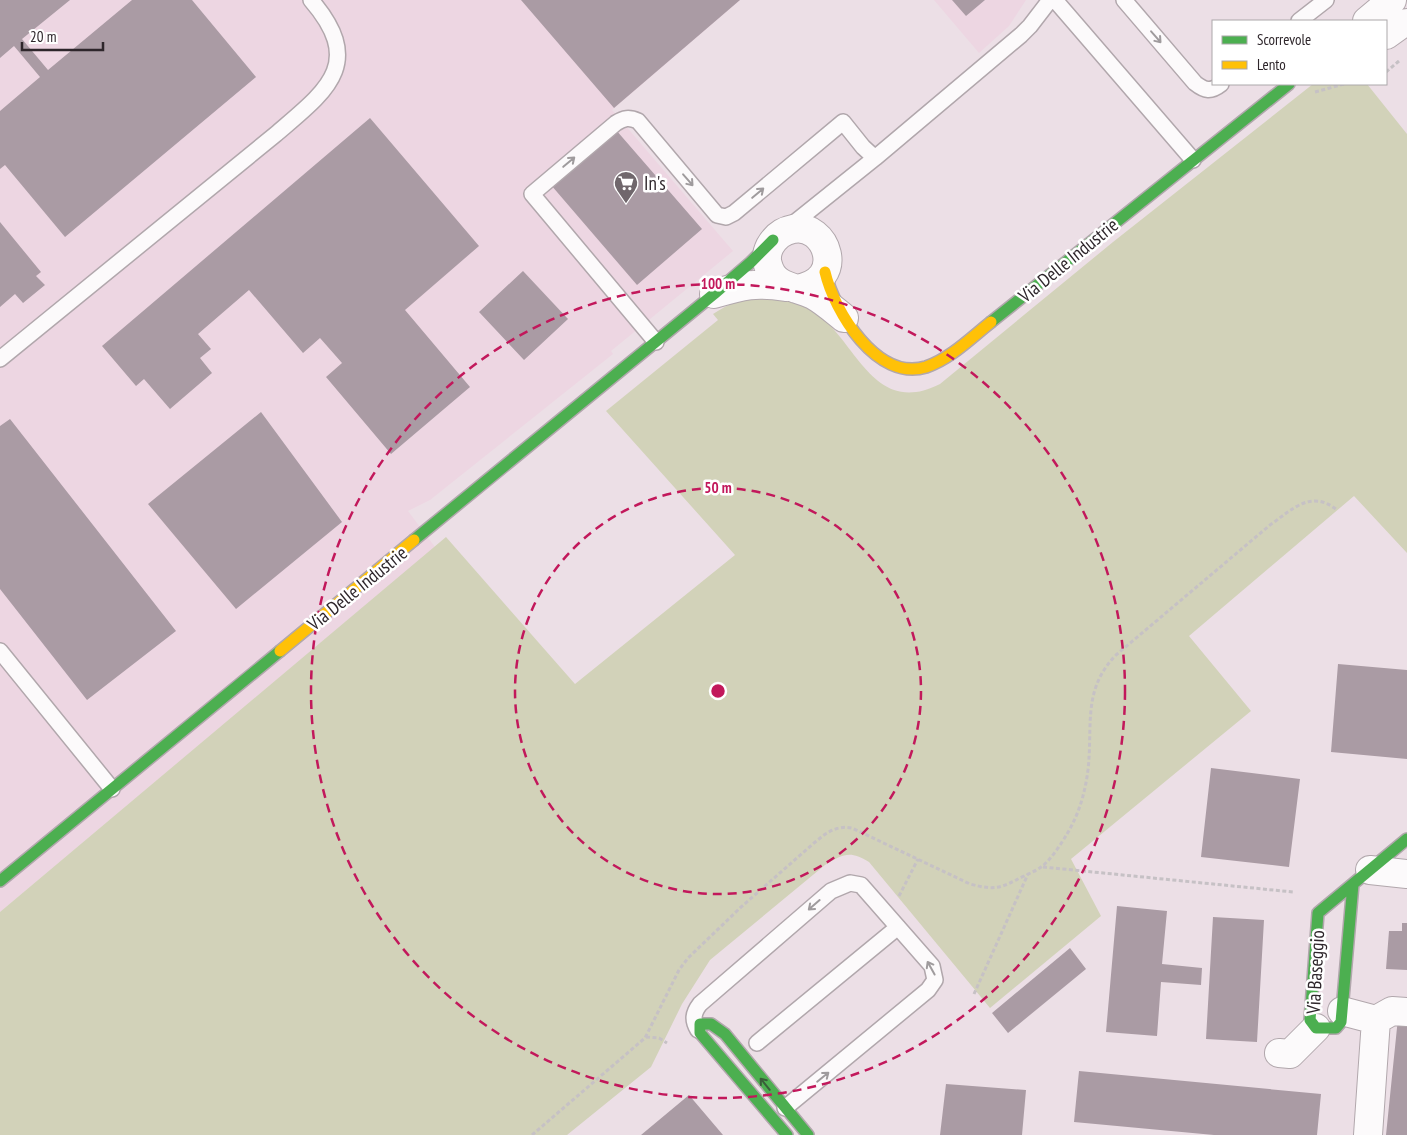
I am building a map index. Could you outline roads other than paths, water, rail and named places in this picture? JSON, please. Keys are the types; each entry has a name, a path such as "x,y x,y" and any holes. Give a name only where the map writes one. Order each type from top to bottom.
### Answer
{"street":[{"path":"1377,19 1392,0"},
{"path":"1387,22 1400,25 1407,23"},
{"name":"Via Delle Industrie","path":"825,272 828,287 844,318 862,342 881,361 911,369 924,368 936,364 1288,85"},
{"path":"778,236 796,228 809,231 820,238"},
{"name":"Via Delle Industrie","path":"778,236 768,250 767,261 770,272 776,281 812,295 826,303 844,318"},
{"name":"Via Delle Industrie","path":"0,882 714,294 778,236"},
{"name":"Via Delle Industrie","path":"714,294 743,285 763,284 791,288 808,287 818,282 825,272 828,261 826,250 820,238"},
{"name":"Via Baseggio","path":"1362,877 1341,1022 1336,1028 1316,1028 1310,1020 1318,913 1407,839"},
{"path":"1362,877 1407,874"},
{"path":"1342,1011 1376,1020 1392,1011 1407,1012"},
{"path":"1368,1135 1376,1020"},
{"path":"787,1135 700,1034 700,1024 705,1022 720,1030 808,1135"},
{"path":"1279,1053 1290,1054 1316,1028"}],"lane":[{"path":"0,359 276,134 307,107 329,84 338,62 336,41 323,14 311,0"},
{"path":"778,236 876,158 1021,34 1030,26 1050,0"},
{"path":"1055,0 1193,160"},
{"path":"1124,0 1196,84 1202,89 1211,90 1219,85"},
{"path":"1300,20 1326,0"},
{"path":"656,342 532,194 616,123 623,118 638,121 717,215 726,217 741,207 843,122 863,147 876,158"},
{"path":"820,238 819,223 824,208 835,192"},
{"path":"0,651 112,789"},
{"path":"700,1034 693,1021 695,1010 700,1004 834,888 850,883 861,885 932,966 935,980 931,988 785,1108"},
{"path":"757,1043 898,927"}],"place":[{"name":"In's","path":"626,204"}]}
